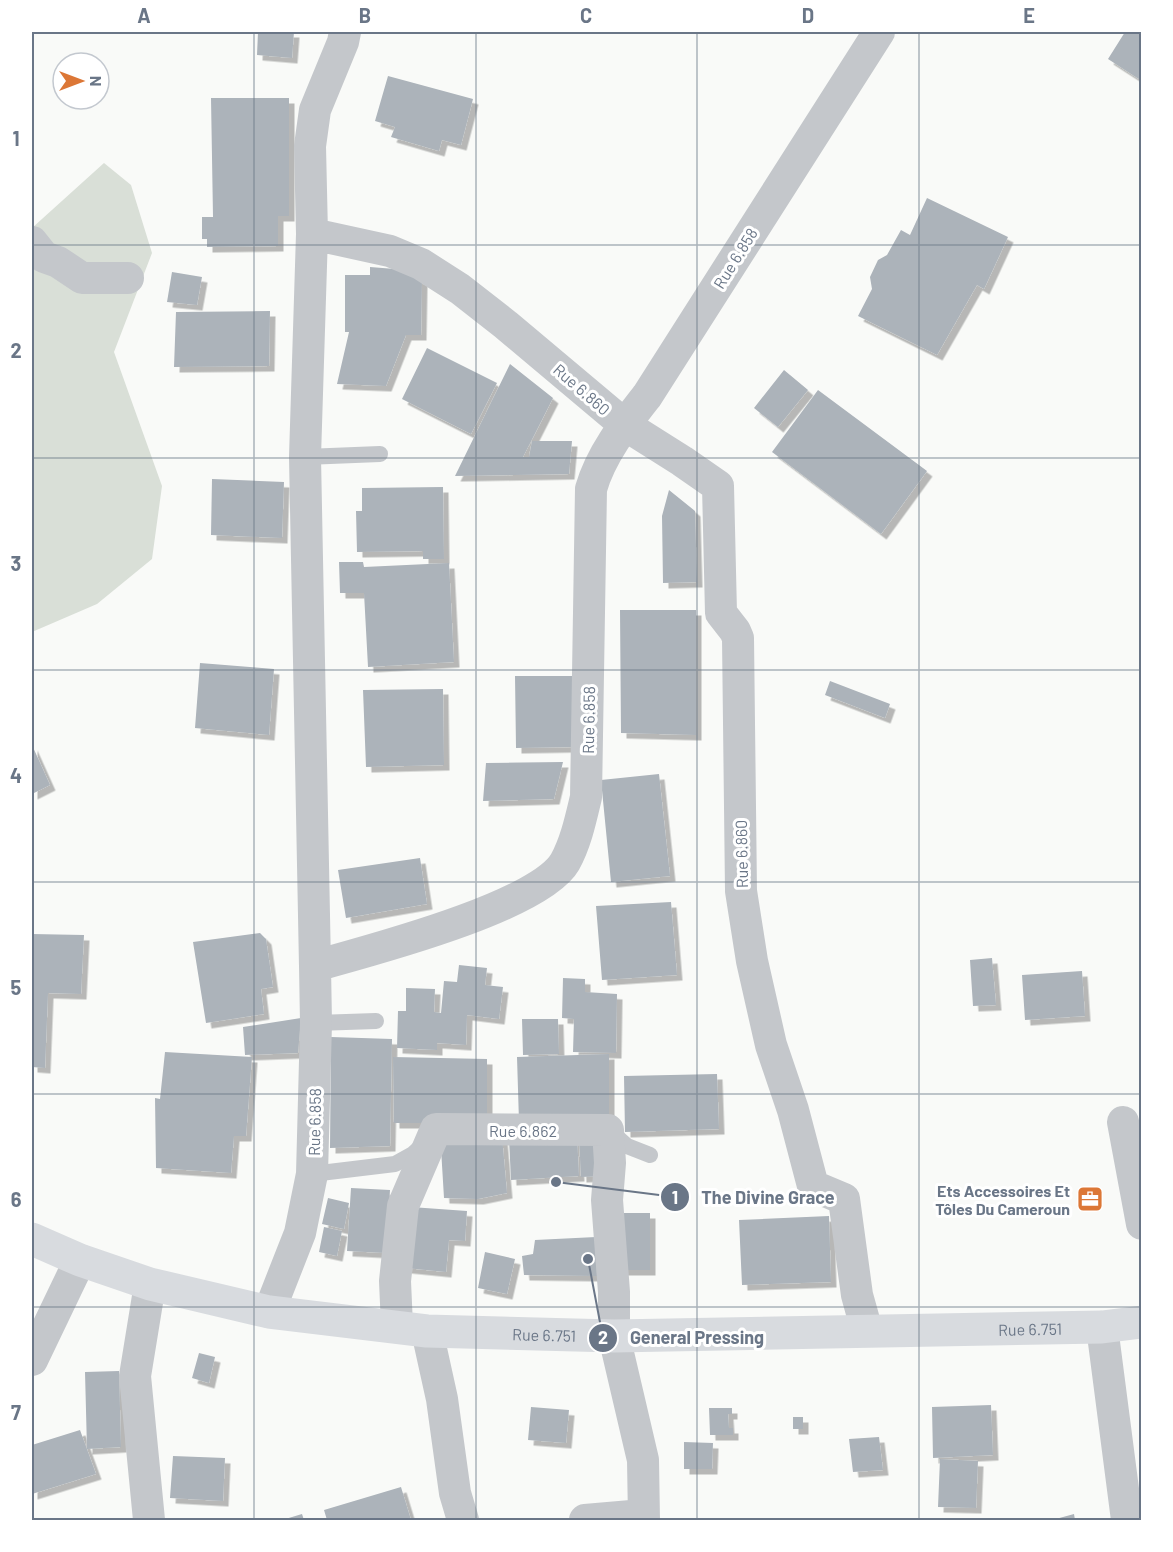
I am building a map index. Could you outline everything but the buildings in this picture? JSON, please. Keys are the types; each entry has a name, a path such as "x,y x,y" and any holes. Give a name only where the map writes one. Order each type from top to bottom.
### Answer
{"main road":[{"name":"Rue 6.751","path":"32,1239 80,1260 150,1284 269,1312 412,1329 614,1336 1102,1328 1142,1322"}],"street":[{"name":"Rue 6.858","path":"269,1312 300,1233 312,1174 316,1023 315,966 491,910 550,878 565,863 578,830 586,797 591,489 595,474 879,32"},
{"path":"315,966 305,457 312,234 310,146 315,110 344,37"},
{"name":"Rue 6.860","path":"312,234 390,251 422,264 460,289 506,325 625,425 718,486 721,613 738,638 741,891 752,961 771,1044 793,1110 813,1186 844,1199 856,1295 867,1331"},
{"path":"32,242 44,257 58,262 82,278 128,278"},
{"path":"1123,1122 1142,1224"},
{"path":"436,1129 403,1206 395,1281 412,1329 442,1399 455,1493 463,1521"},
{"name":"Rue 6.862","path":"436,1129 608,1130"},
{"path":"585,1521 644,1518 642,1460 614,1336 614,1292 607,1200 610,1162 608,1130"},
{"path":"32,1360 80,1260"},
{"path":"149,1521 135,1376 150,1284"},
{"path":"1102,1328 1127,1521"}],"lane":[{"path":"305,457 380,454"},
{"path":"316,1023 376,1021"},
{"path":"312,1174 395,1164 413,1154 436,1129"},
{"path":"608,1130 627,1146 650,1155"}],"shaded area":[{"path":"104,163 131,185 152,253 114,352 162,486 152,559 97,604 32,632 32,228"}],"place":[{"name":"The Divine Grace","path":"556,1182"},
{"name":"Ets Accessoires Et Tôles Du Cameroun","path":"1090,1199"},
{"name":"General Pressing","path":"588,1259"}]}
